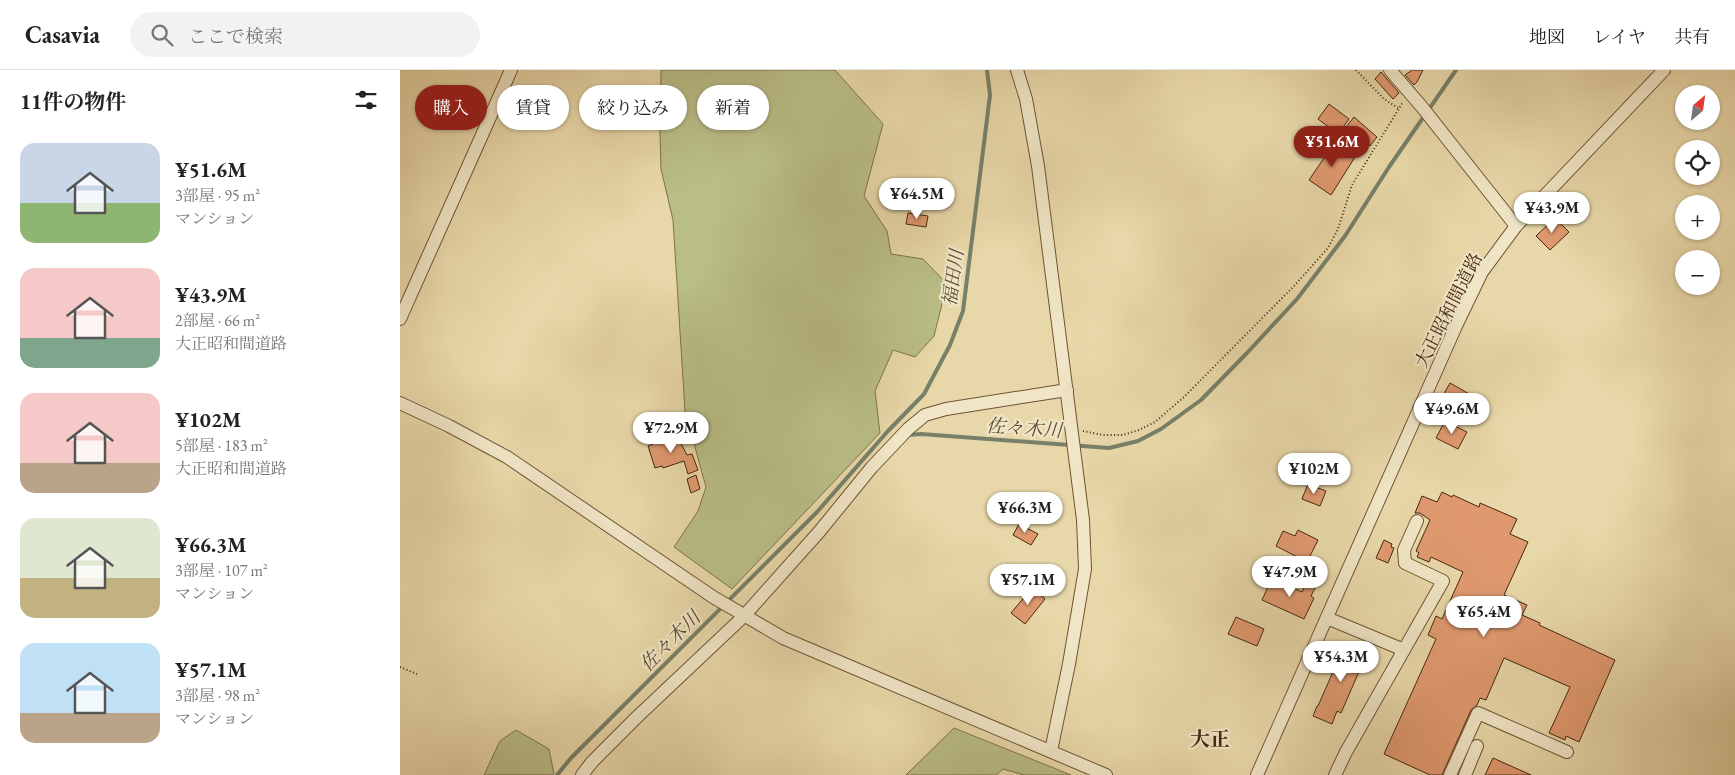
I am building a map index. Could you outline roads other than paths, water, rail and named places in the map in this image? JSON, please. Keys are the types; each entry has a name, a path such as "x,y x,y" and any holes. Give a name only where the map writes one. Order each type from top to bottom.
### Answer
{"street":[{"path":"400,319 511,70"},
{"path":"1017,70 1026,99 1038,166 1083,520 1085,569 1069,664 1051,751"},
{"path":"1390,70 1422,107 1516,226"},
{"name":"大正昭和間道路","path":"1257,775 1456,326 1482,272 1516,226 1664,70"},
{"path":"582,775 592,762 741,614 819,532 872,467 908,428 925,415 1067,390"},
{"path":"400,403 507,457 713,597 783,638 1106,775"},
{"path":"1335,775 1346,752 1443,581 1405,563 1404,550 1417,521"},
{"path":"1327,618 1404,650"},
{"path":"1450,775 1478,713 1567,752"},
{"path":"1465,775 1477,746"}],"waterway":[{"name":"佐々木川","path":"557,775 571,758 817,512 888,431 924,394 950,345 963,311 990,95 987,70"},
{"name":"佐々木川","path":"908,435 921,434 1109,448 1138,441 1161,429 1201,400 1297,299 1345,236 1389,167 1456,70"}],"district":[{"name":"大正","path":"1210,739"}],"water label":[{"name":"福田川","path":"953,278"}]}
